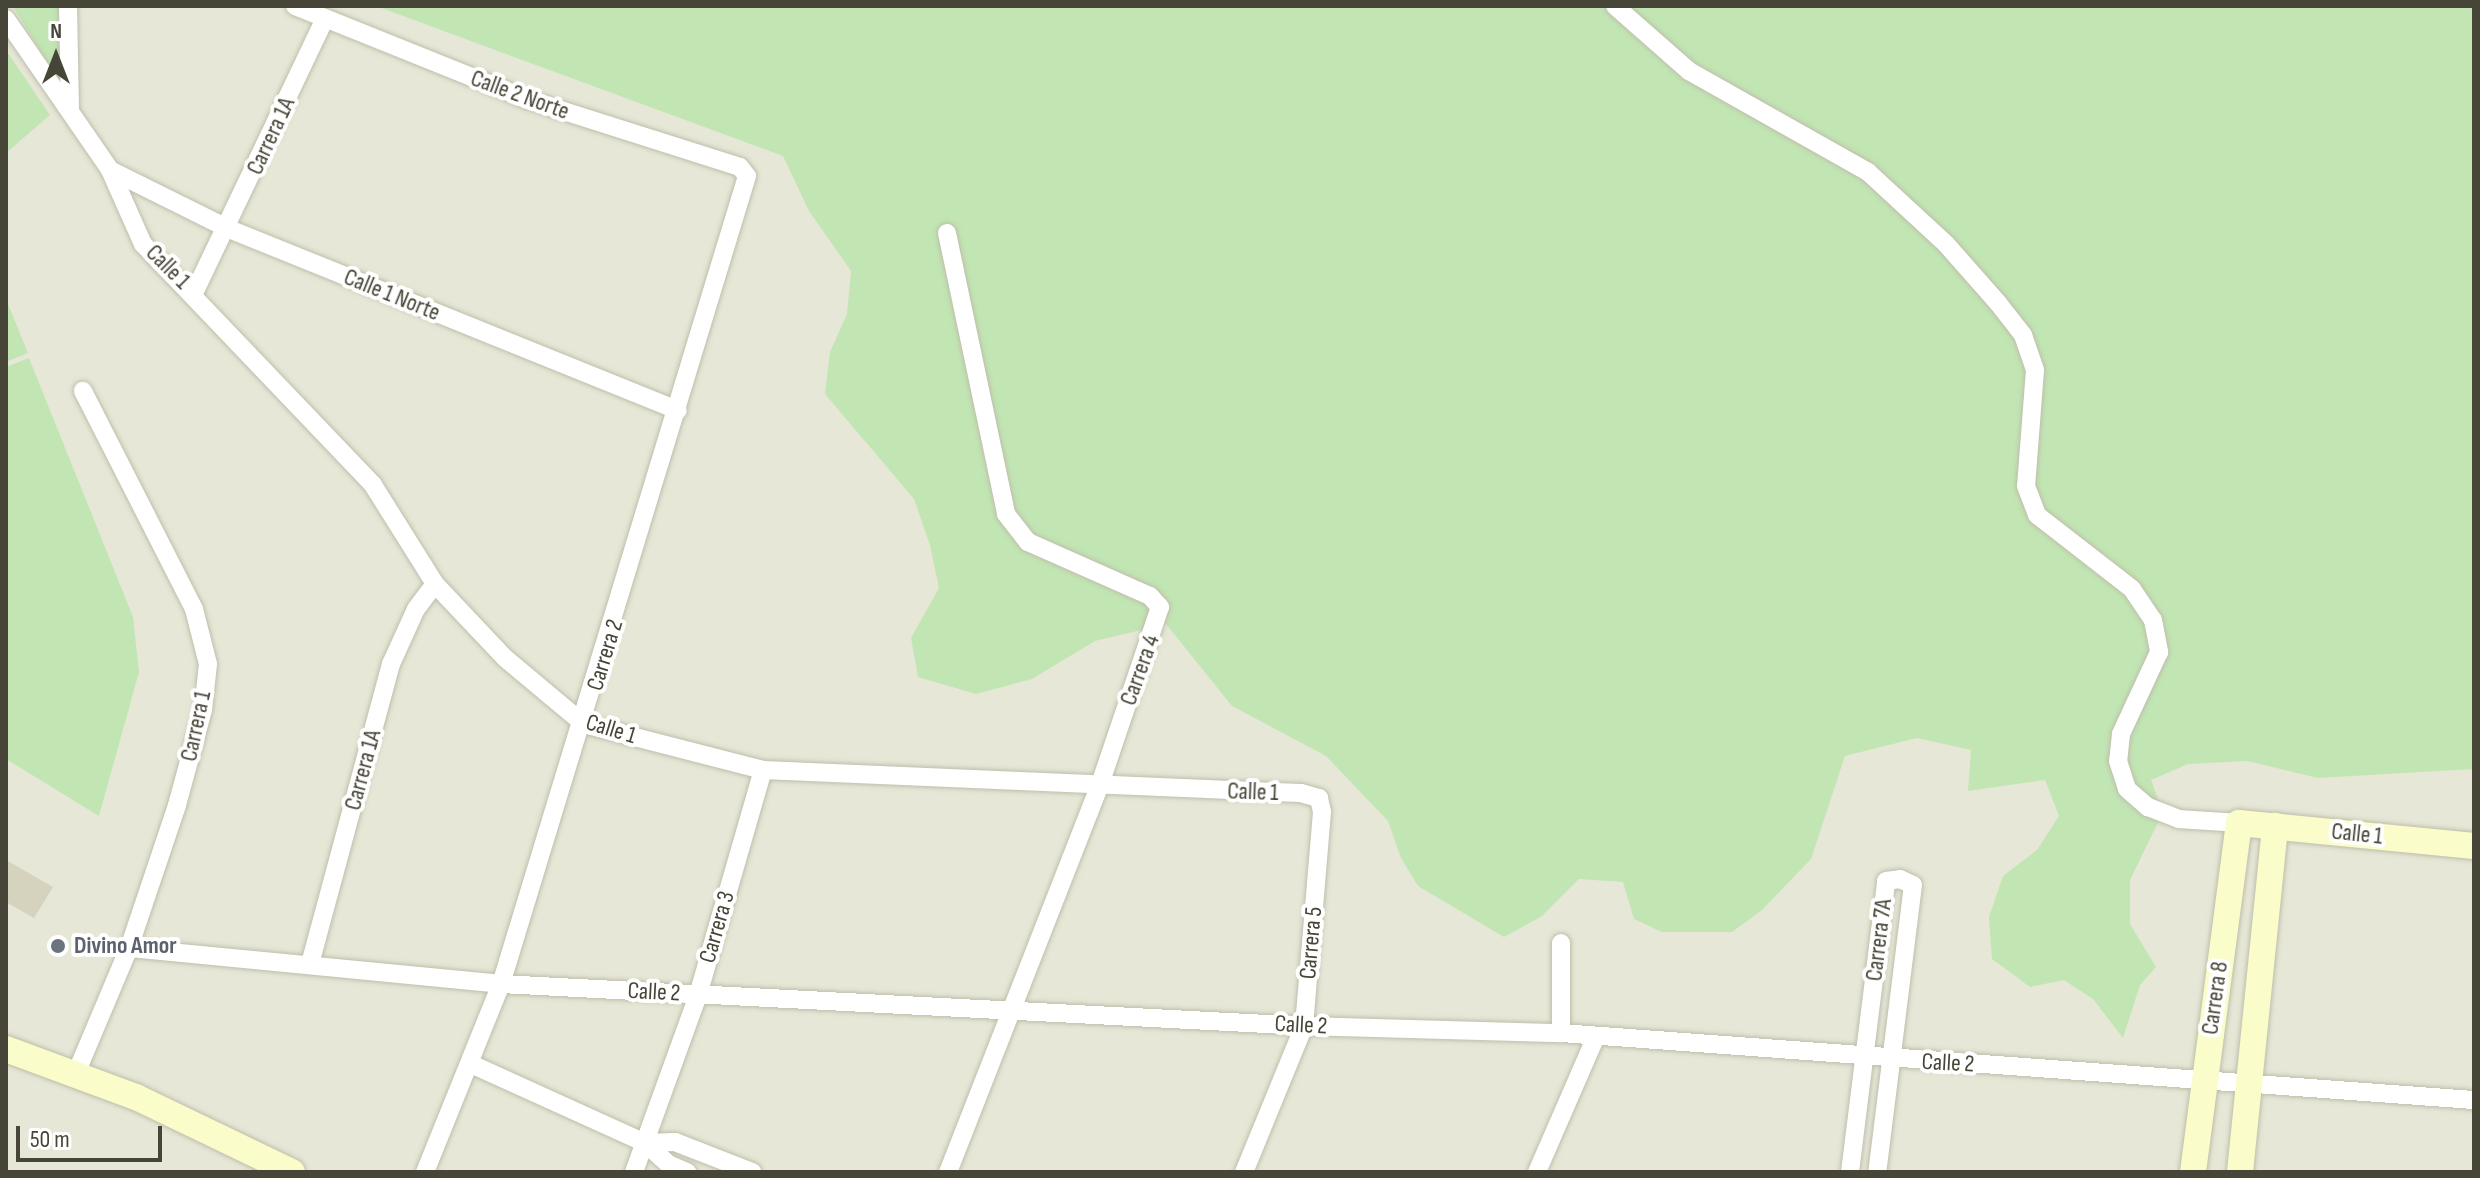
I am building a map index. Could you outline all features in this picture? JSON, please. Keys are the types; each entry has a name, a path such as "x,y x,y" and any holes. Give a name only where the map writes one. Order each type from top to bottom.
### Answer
{"street":[{"path":"68,6 70,110"},
{"name":"Calle 2 Norte","path":"295,6 529,100 740,167 747,176"},
{"path":"1615,6 1689,71 1868,172 1946,244 2023,335 2035,370 2026,486 2037,515 2132,589 2153,620 2159,652 2121,734 2118,761 2127,789 2148,807 2179,819 2239,823"},
{"name":"Calle 1","path":"6,19 110,170 143,244 194,293 373,485 435,584 505,658 584,724 763,770 1099,787 1301,793 1319,798"},
{"name":"Carrera 1A","path":"194,293 229,229 324,20"},
{"name":"Calle 1 Norte","path":"110,170 229,229 678,410"},
{"name":"Carrera 2","path":"425,1172 501,984 584,724 747,176"},
{"name":"Carrera 4","path":"947,233 1006,514 1028,542 1150,596 1160,607 1099,787 1008,1007 948,1172"},
{"name":"Carrera 1","path":"77,1071 129,948 177,805 203,710 208,664 194,609 83,391"},
{"name":"Carrera 1A","path":"310,964 391,664 416,609 435,584"},
{"name":"Carrera 3","path":"634,1172 698,995 763,770"},
{"name":"Carrera 5","path":"1244,1172 1304,1026 1322,812 1319,798"},
{"name":"Calle 1","path":"2239,823 2474,846"},
{"name":"Carrera 8","path":"2193,1172 2239,823"},
{"name":"Carrera 8","path":"2240,1172 2275,826"},
{"name":"Carrera 7A","path":"1850,1172 1886,881 1900,879 1913,885 1877,1172"},
{"path":"1561,943 1561,1033"},
{"name":"Calle 2","path":"129,948 501,984 1008,1007 1304,1026 1561,1033 1893,1060 2205,1077 2474,1100"},
{"path":"1537,1172 1596,1036"},
{"path":"6,1049 77,1071 292,1172"},
{"path":"471,1064 645,1143 668,1164 687,1172"},
{"path":"645,1143 675,1142 752,1172"}],"shaded area":[{"path":"6,6 859,6 2474,550 2474,1172 6,1172"}],"green space":[{"path":"13,6 60,6 64,90"},
{"path":"376,6 2474,6 2474,769 2318,778 2247,761 2188,764 2151,780 2163,812 2130,880 2130,924 2156,967 2140,985 2123,1038 2093,999 2064,980 2030,987 1992,959 1989,917 2003,876 2037,850 2059,816 2045,780 1968,791 1971,750 1917,738 1845,756 1811,859 1762,910 1732,932 1662,932 1634,919 1623,882 1579,879 1542,916 1504,937 1418,886 1401,858 1388,821 1326,756 1232,706 1166,624 1095,641 1032,679 976,694 918,677 911,638 939,588 930,545 914,499 825,394 830,352 847,314 851,271 809,211 783,156"},
{"path":"6,50 50,115 6,153"},
{"path":"6,299 28,353 6,362"},
{"path":"29,358 133,617 139,672 99,816 6,759 6,367"}],"building":[{"path":"6,860 53,887 34,918 6,902"}],"place":[{"name":"Divino Amor","path":"58,946"}]}
